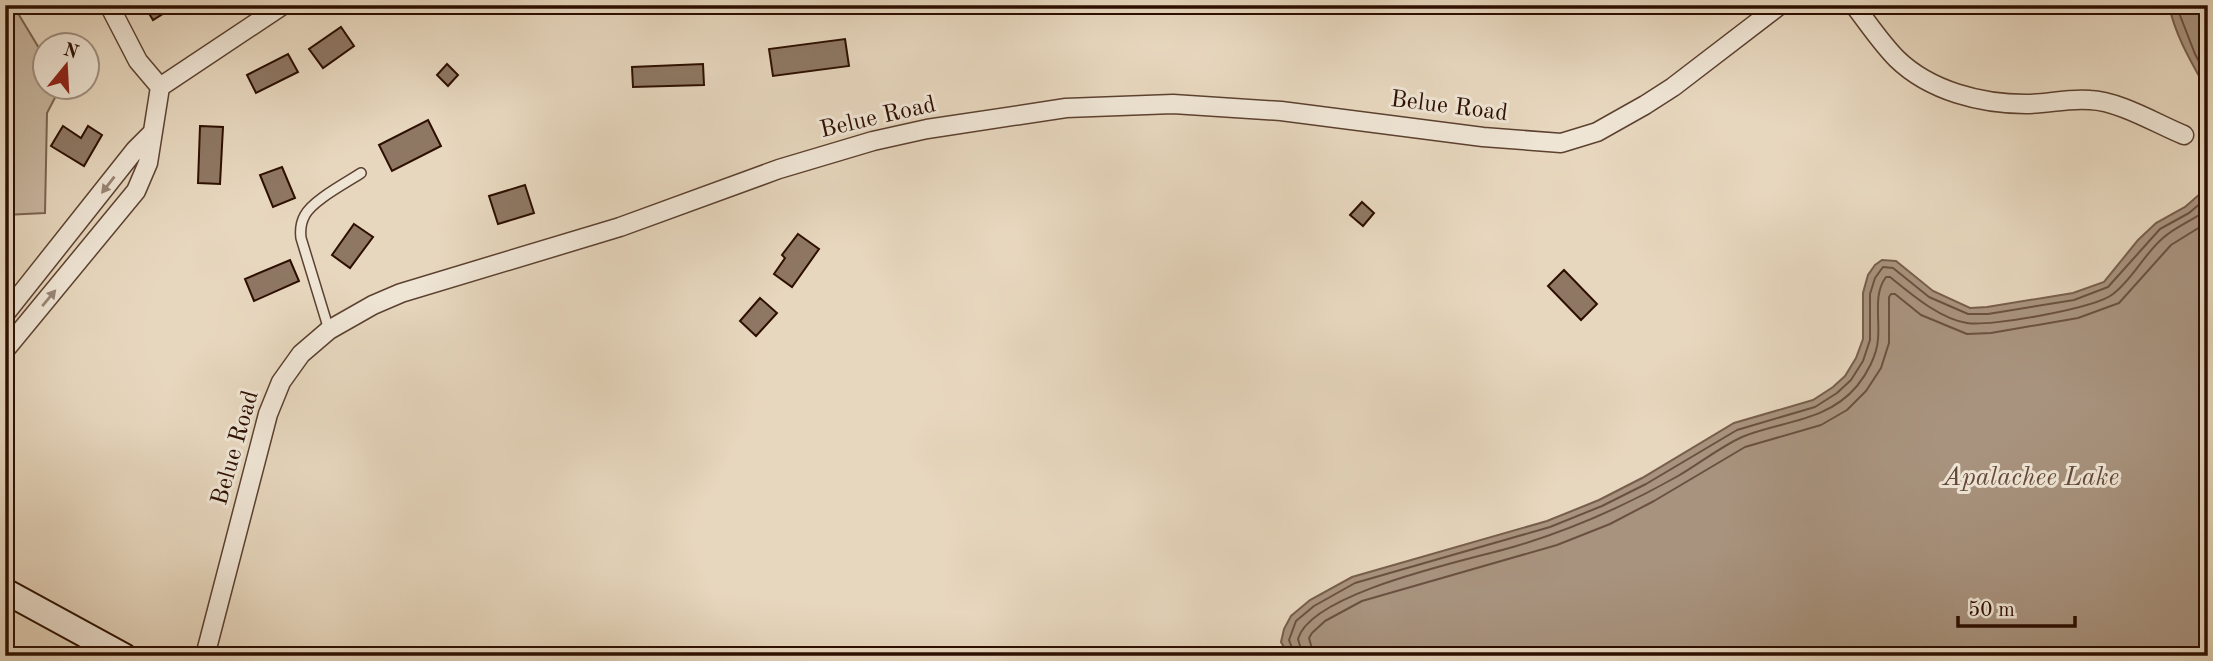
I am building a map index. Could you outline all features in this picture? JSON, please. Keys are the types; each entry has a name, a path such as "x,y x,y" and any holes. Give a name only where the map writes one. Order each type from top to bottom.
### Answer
{"street":[{"path":"109,5 138,61 160,87"},
{"path":"5,350 136,191 148,163 160,87 283,5"},
{"name":"Belue Road","path":"205,656 274,398 301,354 329,330 365,309 401,293 620,227 779,169 873,141 928,129 1066,108 1173,104 1281,111 1522,141 1561,143 1580,139 1614,123 1672,86 1780,5"},
{"path":"1854,5 1899,61 1918,76 1944,89 2012,104 2090,100 2106,102 2184,135"},
{"path":"5,314 135,149 152,133"},
{"path":"5,591 124,656"}],"lane":[{"path":"329,330 300,237 300,228 311,207 361,173"}],"shaded area":[{"path":"5,5 13,5 32,36 32,102 53,102 47,113 45,213 5,215"}],"water":[{"path":"2169,5 2208,5 2208,92 2180,39"},
{"name":"Apalachee Lake","path":"2208,187 2208,656 1289,656 1281,642 1291,616 1310,600 1352,577 1547,521 1599,500 1642,478 1734,423 1813,400 1845,376 1856,358 1863,339 1863,293 1868,275 1882,260 1896,261 1933,291 1970,308 2073,293 2104,282 2138,240 2156,223 2185,207"}],"building":[{"path":"144,5 177,5 153,20"},
{"path":"341,27 354,46 323,68 309,49"},
{"path":"845,39 849,66 773,76 769,49"},
{"path":"288,54 298,72 256,93 247,75"},
{"path":"447,64 458,75 448,86 437,75"},
{"path":"703,64 704,85 633,87 632,67"},
{"path":"428,120 441,146 392,171 379,145"},
{"path":"63,126 81,138 88,126 102,135 84,166 51,146"},
{"path":"200,126 223,127 220,184 198,183"},
{"path":"282,167 295,198 273,207 260,175"},
{"path":"525,185 534,213 498,224 489,196"},
{"path":"1362,202 1374,213 1363,226 1350,215"},
{"path":"354,224 373,237 350,268 332,255"},
{"path":"798,234 819,249 792,287 774,274 785,258 782,255"},
{"path":"290,260 299,281 254,301 245,279"},
{"path":"1564,270 1597,304 1581,320 1548,286"},
{"path":"760,298 777,313 756,336 740,321"}]}
